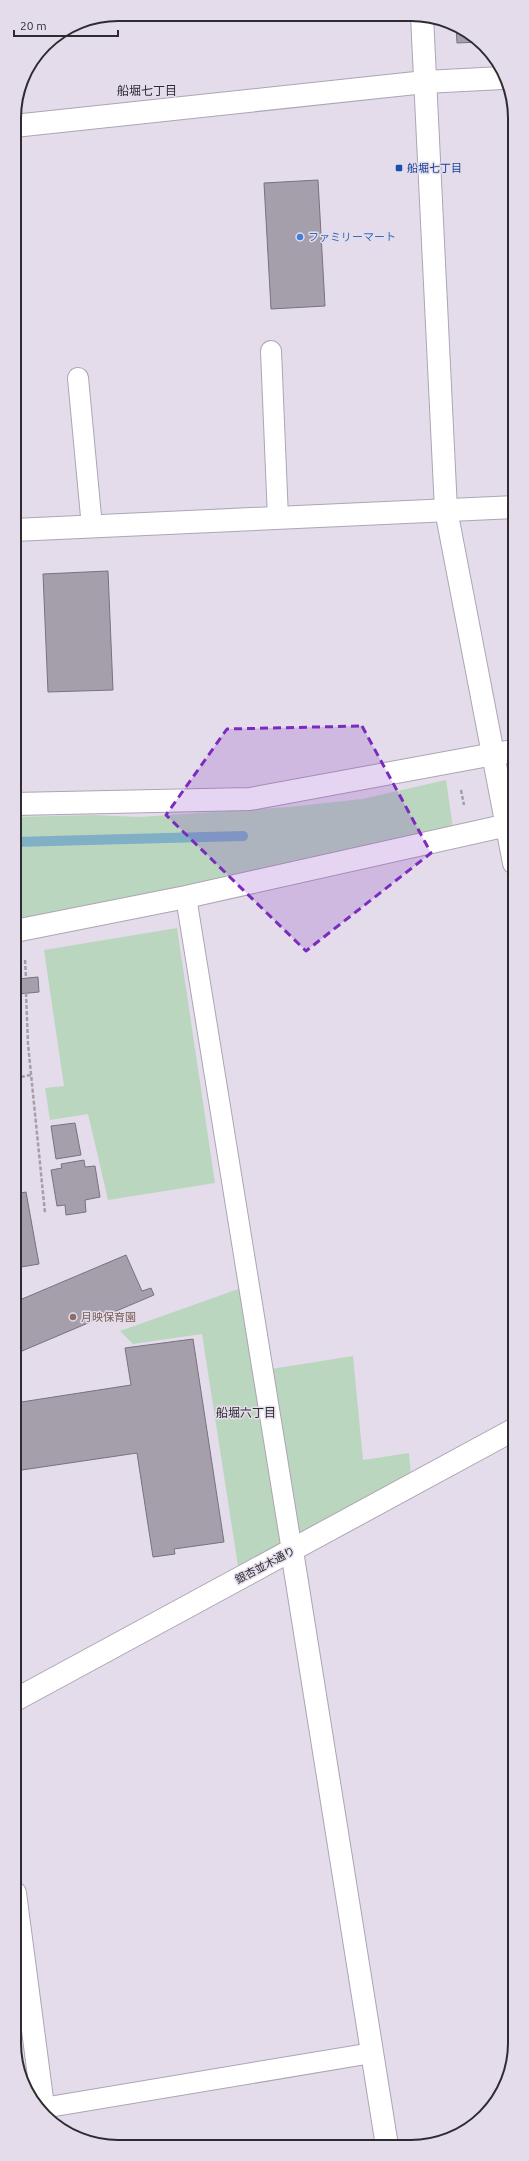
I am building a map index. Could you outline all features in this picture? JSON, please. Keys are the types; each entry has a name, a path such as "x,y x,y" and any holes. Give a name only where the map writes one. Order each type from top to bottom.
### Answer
{"street":[{"path":"422,22 446,510 504,752 508,794"},
{"path":"21,125 425,82 499,78"},
{"path":"21,530 508,506"},
{"path":"21,804 250,798 504,752"},
{"path":"21,930 186,897 508,826"},
{"name":"銀杏並木通り","path":"21,1697 508,1433"},
{"path":"292,1551 386,2140"},
{"path":"21,1940 42,2103"}],"lane":[{"path":"271,351 278,518"},
{"path":"78,378 92,527"},
{"path":"186,897 292,1551"},
{"path":"49,2110 372,2053"}],"path":[{"path":"461,789 464,808"},
{"path":"26,993 31,1075 46,1213"},
{"path":"21,1077 31,1075"}],"highlighted area":[{"path":"362,726 431,853 306,951 166,815 227,729"}],"green space":[{"path":"446,780 453,829 391,847 21,920 21,817 94,815 139,817 288,807 362,799"},
{"path":"177,928 215,1183 108,1200 88,1114 50,1120 45,1088 64,1086 44,950"},
{"path":"244,1287 284,1545 238,1566 202,1334 133,1344 120,1331"},
{"path":"353,1356 363,1460 409,1453 411,1476 301,1533 293,1519 271,1369"}],"building":[{"path":"456,33 472,42 457,43"},
{"path":"318,180 325,306 271,309 264,183"},
{"path":"108,571 113,690 48,692 43,574"},
{"path":"38,977 39,992 21,994 21,979"},
{"path":"75,1123 81,1155 56,1159 51,1126"},
{"path":"84,1160 85,1167 95,1166 100,1197 85,1200 86,1212 66,1215 65,1205 57,1206 51,1170 62,1168 61,1164"},
{"path":"26,1192 39,1264 21,1267 21,1193"},
{"path":"126,1255 142,1291 151,1288 154,1295 21,1351 21,1299"},
{"path":"193,1339 224,1542 174,1549 175,1554 153,1557 137,1453 21,1470 21,1402 131,1385 125,1348"}],"waterway":[{"path":"21,842 243,836"}],"place":[{"name":"船堀七丁目","path":"399,168"},
{"name":"ファミリーマート","path":"300,237"},
{"name":"月映保育園","path":"73,1317"}],"district":[{"name":"船堀七丁目","path":"147,91"},
{"name":"船堀六丁目","path":"246,1413"}]}
